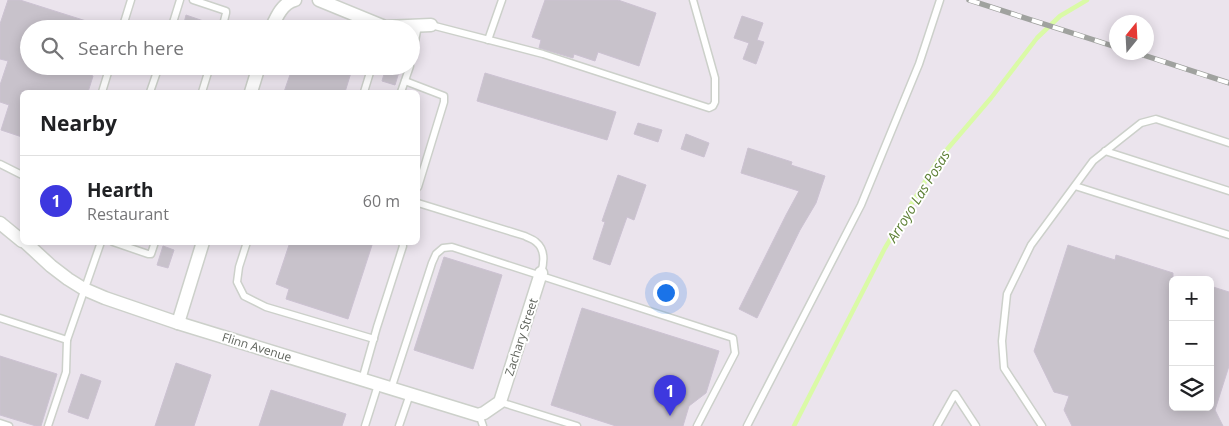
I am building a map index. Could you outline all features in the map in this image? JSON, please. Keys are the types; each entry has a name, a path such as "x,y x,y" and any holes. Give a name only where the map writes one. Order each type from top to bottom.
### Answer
{"street":[{"path":"275,20 277,14 290,0"},
{"path":"319,0 340,4 370,20"},
{"path":"420,26 431,25"},
{"path":"252,90 256,75"},
{"name":"Flinn Avenue","path":"0,223 20,236"},
{"name":"Flinn Avenue","path":"30,245 51,266 84,289 178,323 478,415 481,420"},
{"path":"178,323 203,245"},
{"name":"Zachary Street","path":"500,402 541,275"},
{"name":"Flinn Avenue","path":"481,420 484,412 500,402"}],"lane":[{"path":"125,20 131,0"},
{"path":"174,20 180,0"},
{"path":"193,0 226,11 224,20"},
{"path":"488,40 502,0"},
{"path":"431,25 543,54 709,108 715,102 715,78 693,0"},
{"path":"747,426 861,204 919,64 940,0"},
{"path":"103,90 107,75"},
{"path":"151,90 155,75"},
{"path":"203,90 207,75"},
{"path":"365,90 369,75"},
{"path":"402,90 407,75"},
{"path":"405,82 444,96 444,102 420,180"},
{"path":"1042,426 1004,368 1002,341 1007,294 1031,245 1093,161 1141,123 1156,119 1229,143"},
{"path":"1105,151 1229,191"},
{"path":"0,164 20,174"},
{"path":"1075,186 1229,235"},
{"path":"420,204 525,236 537,242 544,254 541,275"},
{"path":"48,426 66,372 67,340 100,245"},
{"path":"122,245 148,254 150,254 154,245"},
{"path":"246,245 239,267 237,282 244,296 266,307 374,339"},
{"path":"362,380 403,245"},
{"path":"391,389 436,254 443,248 452,247 733,338 735,353 697,426"},
{"path":"0,318 67,340"},
{"path":"366,426 378,385"},
{"path":"399,426 410,394"},
{"path":"937,426 955,394 976,426"},
{"path":"500,402 577,426"},
{"path":"0,423 9,426"}],"building":[{"path":"8,0 20,0 83,20 20,20 20,75 93,76 89,90 20,90 20,136 1,130 9,105 0,102 0,85 8,61 0,59 0,24"},
{"path":"545,0 618,0 656,13 639,66 598,52 595,61 574,54 573,58 539,48 541,40 532,37"},
{"path":"186,15 201,20 185,20"},
{"path":"742,16 763,23 757,40 764,42 756,64 743,59 749,43 734,38"},
{"path":"485,73 616,112 607,140 477,101"},
{"path":"290,75 350,75 346,90 285,90"},
{"path":"384,75 398,75 395,85 382,81"},
{"path":"638,123 662,130 658,142 634,134"},
{"path":"686,134 709,143 704,157 681,149"},
{"path":"748,148 792,162 791,165 825,176 816,203 800,230 757,318 739,309 799,191 741,173"},
{"path":"618,175 646,185 634,220 627,217 610,265 593,259 605,222 602,221"},
{"path":"289,245 372,245 348,319 286,299 289,289 276,284"},
{"path":"1068,245 1115,260 1116,255 1173,273 1173,276 1169,276 1169,411 1214,411 1214,287 1229,292 1229,366 1215,410 1223,426 1072,426 1064,410 1069,396 1054,392 1034,351"},
{"path":"163,246 174,250 168,268 157,265"},
{"path":"444,257 502,275 473,369 414,350"},
{"path":"582,308 719,351 706,393 689,406 683,426 616,426 551,405"},
{"path":"0,356 57,374 41,426 0,415"},
{"path":"176,363 211,375 194,426 155,426"},
{"path":"81,374 101,381 88,419 68,412"},
{"path":"271,390 346,414 342,426 259,426"}],"waterway":[{"name":"Arroyo Las Posas","path":"794,426 885,248 938,160 991,98 1037,38 1060,16 1087,0"}],"railway":[{"path":"969,0 1109,45"},
{"path":"1154,59 1229,83"}],"place":[{"name":"Hearth","path":"670,416"}]}
